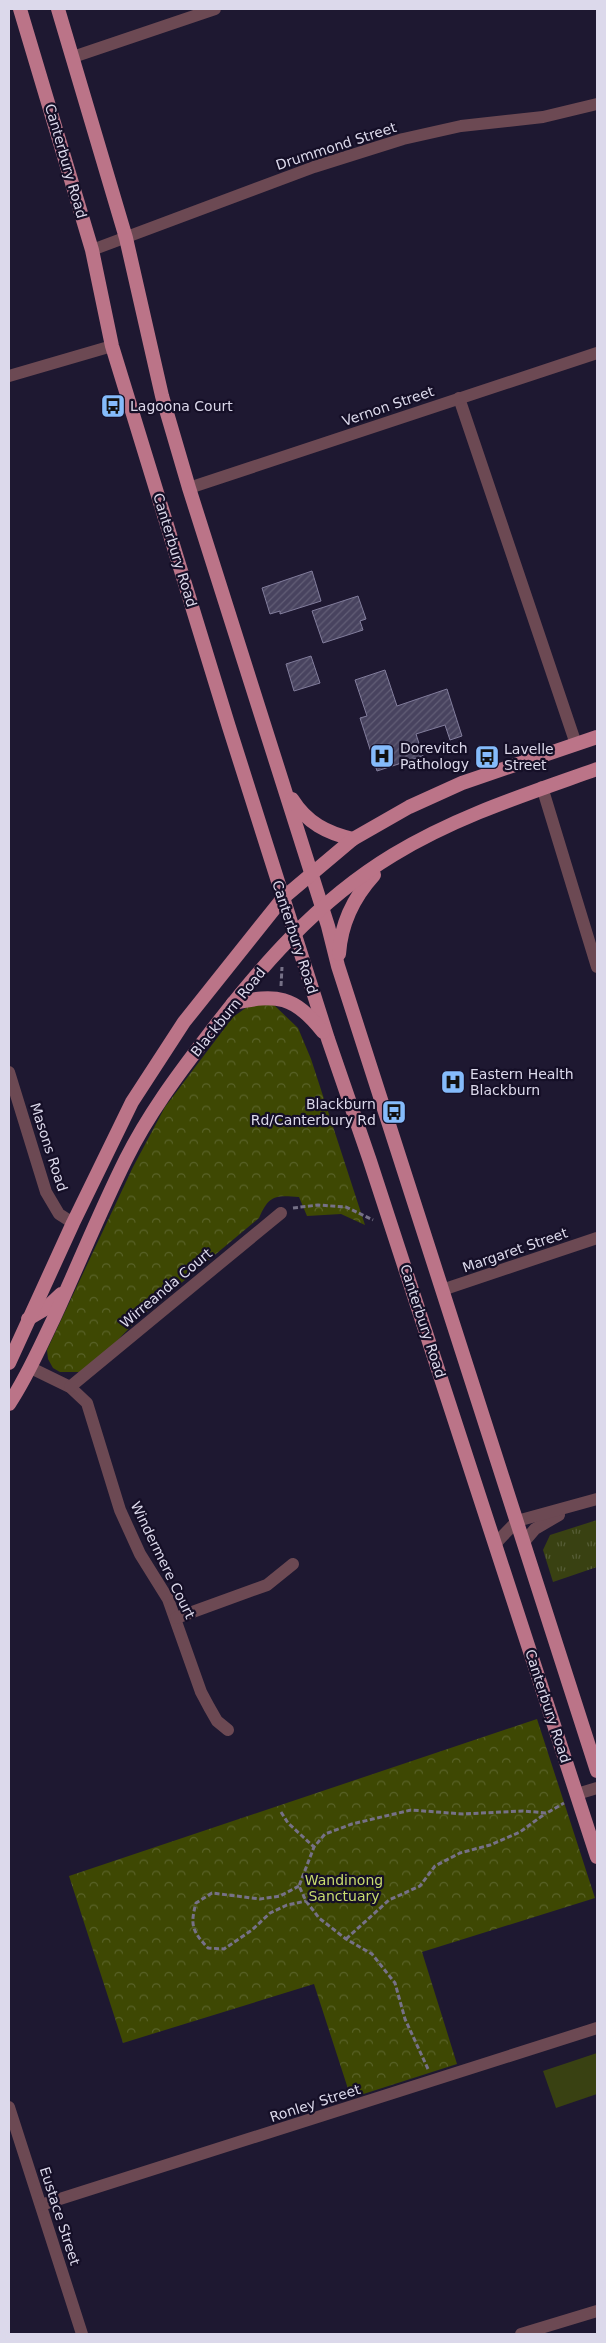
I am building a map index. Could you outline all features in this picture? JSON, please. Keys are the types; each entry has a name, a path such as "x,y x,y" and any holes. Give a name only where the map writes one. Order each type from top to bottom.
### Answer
{"main road":[{"name":"Canterbury Road","path":"20,9 92,250 112,346 283,898 597,1857"},
{"name":"Canterbury Road","path":"58,9 126,238 162,396 189,488 322,907 338,966 597,1771"},
{"name":"Blackburn Road","path":"10,1361 120,1124 155,1066 214,983 283,898 353,839 435,794 597,737"},
{"name":"Blackburn Road","path":"9,1404 31,1368 92,1232 146,1120 170,1085 234,1003 294,932 322,907 391,856 473,814 542,787 597,769"},
{"path":"282,782 301,814 326,831 353,839"},
{"path":"338,966 340,935 353,903 361,890 391,856"},
{"path":"234,1003 269,997 286,1000 313,1019 328,1039"},
{"path":"73,1223 92,1232"},
{"path":"28,1319 45,1309 67,1288"},
{"path":"10,1361 31,1368"}],"street":[{"path":"73,57 215,9"},
{"name":"Drummond Street","path":"92,250 314,167 403,139 460,126 543,117 597,104"},
{"path":"9,376 112,346"},
{"name":"Vernon Street","path":"189,488 597,354"},
{"path":"460,398 576,744"},
{"path":"542,787 597,967"},
{"name":"Masons Road","path":"9,1072 46,1192 59,1214 73,1223"},
{"name":"Wirreanda Court","path":"70,1387 281,1213"},
{"name":"Margaret Street","path":"442,1290 597,1238"},
{"name":"Windermere Court","path":"31,1368 70,1387 87,1403 120,1510 140,1554 159,1582 176,1618 201,1692 217,1721 228,1730"},
{"path":"495,1544 517,1521 597,1499"},
{"path":"523,1543 542,1524 572,1507"},
{"path":"176,1618 268,1584 293,1564"},
{"path":"577,1794 597,1788"},
{"name":"Ronley Street","path":"41,2205 597,2028"},
{"name":"Eustace Street","path":"9,2107 82,2334"},
{"path":"521,2334 597,2311"}],"path":[{"path":"280,992 282,966"},
{"path":"281,1213 296,1207 346,1207 374,1220 371,1212"},
{"path":"346,1938 389,1900 420,1886 434,1866 460,1853 490,1845 520,1832 577,1794"},
{"path":"306,1901 287,1905 270,1913 252,1930 224,1949 208,1948 197,1937 191,1921 196,1904 212,1893 260,1899 280,1896 299,1886 314,1847 326,1834 352,1824 411,1810 463,1814 523,1810 547,1813"},
{"path":"281,1812 288,1823 314,1847"},
{"path":"299,1886 306,1901 319,1918 372,1954 395,1983 405,2019 433,2081"}],"green space":[{"path":"263,1004 274,1005 298,1028 311,1059 365,1225 341,1214 307,1216 299,1197 284,1196 274,1198 266,1205 259,1218 137,1320 91,1368 79,1372 60,1372 53,1368 48,1359 47,1350 133,1167 165,1107 233,1017 247,1007"},
{"path":"597,1520 597,1567 553,1582 543,1550 550,1535"},
{"name":"Wandinong Sanctuary","path":"537,1719 595,1898 422,1952 457,2064 351,2098 314,1984 123,2043 69,1876"},
{"path":"597,2053 597,2094 556,2108 543,2071"}],"building":[{"path":"312,571 321,601 280,614 280,611 270,614 262,588"},
{"path":"358,596 366,619 360,621 363,630 323,643 312,611"},
{"path":"311,656 320,683 294,691 286,664"},
{"path":"385,670 397,706 447,689 462,736 450,740 445,725 416,734 423,756 377,771 360,718 367,716 355,680"}],"place":[{"name":"Lagoona Court","path":"113,406"},
{"name":"Dorevitch Pathology","path":"382,756"},
{"name":"Lavelle Street","path":"487,757"},
{"name":"Eastern Health Blackburn","path":"453,1082"},
{"name":"Blackburn Rd/Canterbury Rd","path":"394,1112"}]}
